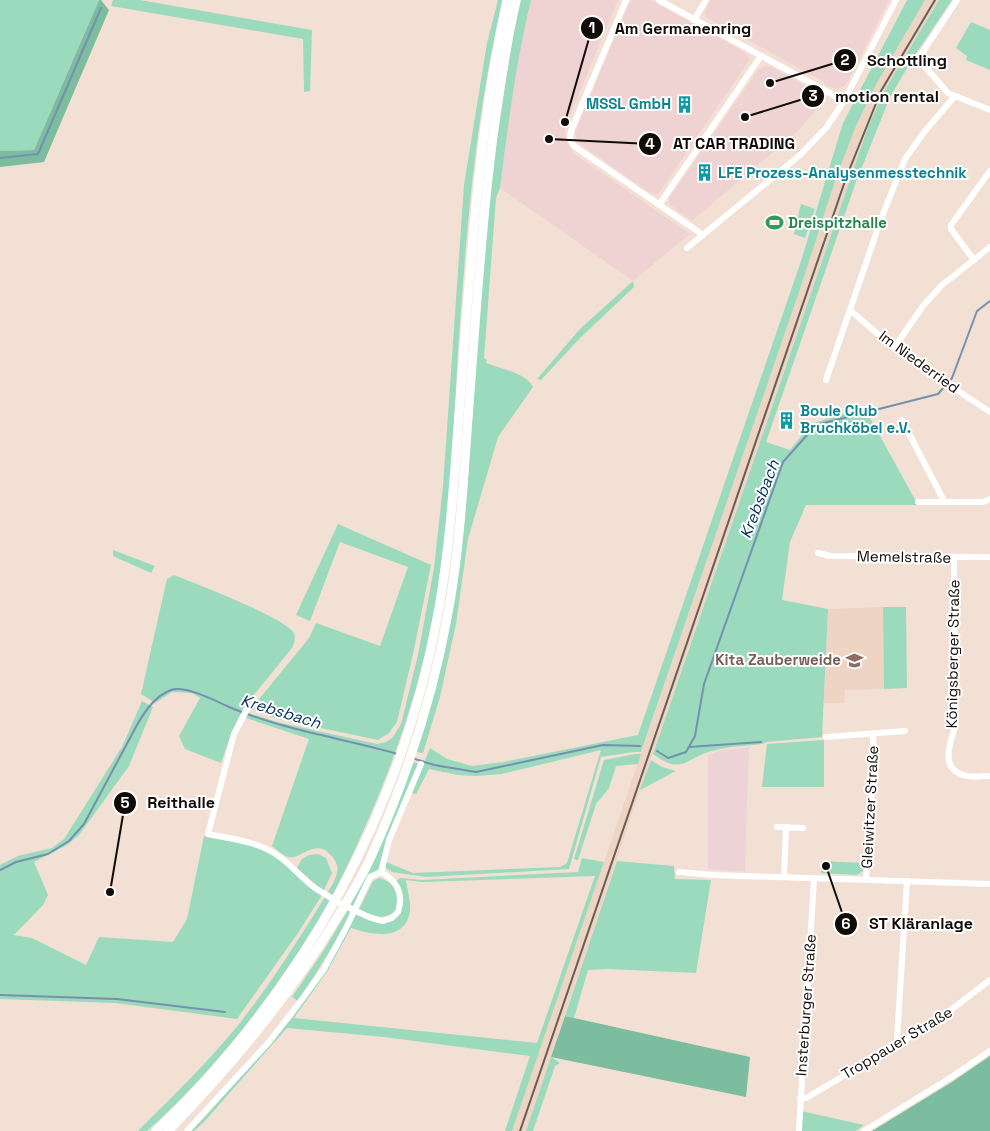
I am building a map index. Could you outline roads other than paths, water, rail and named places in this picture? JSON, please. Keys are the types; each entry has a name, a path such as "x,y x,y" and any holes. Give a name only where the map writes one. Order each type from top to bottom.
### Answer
{"highway":[{"path":"156,1131 199,1088 232,1051 257,1020 311,942 360,855 404,744 432,644 445,565 479,172 494,60 507,0"},
{"path":"168,1131 212,1086 264,1025 319,947 348,900 370,858 414,747 442,644 455,569 486,190 498,96 516,0"}],"street":[{"path":"626,0 570,130 570,139 574,146 703,235"},
{"path":"659,0 844,101"},
{"path":"694,20 706,0"},
{"path":"687,248 800,155 826,128 844,101 896,0"},
{"path":"957,0 920,56 920,61 948,93 990,110"},
{"path":"659,204 761,56"},
{"path":"826,380 881,219 905,159 925,131 955,96"},
{"path":"974,260 950,229 990,171"},
{"path":"894,348 941,286 990,247"},
{"name":"Im Niederried","path":"850,310 894,348 990,412"},
{"path":"902,420 944,501"},
{"path":"918,502 983,502 990,500"},
{"name":"Memelstraße","path":"818,553 830,556 990,557"},
{"name":"Königsberger Straße","path":"954,558 955,727 948,749 948,757 950,765 955,772 964,776 990,776"},
{"path":"247,709 234,734 208,834 249,843 272,851 314,887 366,916 383,922 398,912 401,904 399,890 391,878 381,872"},
{"name":"Gleiwitzer Straße","path":"826,737 905,731"},
{"name":"Gleiwitzer Straße","path":"866,880 874,761 873,734"},
{"path":"381,872 389,840 421,764"},
{"path":"777,827 803,828"},
{"path":"784,877 786,827"},
{"path":"187,1131 270,1042 300,1002 324,969 370,877 381,872"},
{"path":"679,872 691,874 990,884"},
{"name":"Insterburger Straße","path":"799,1131 814,878"},
{"path":"900,1043 897,1039 907,881"},
{"name":"Troppauer Straße","path":"800,1098 806,1098 934,1023 990,980"},
{"path":"864,1131 950,1078 990,1050"}],"waterway":[{"path":"0,158 38,154 101,8"},
{"name":"Krebsbach","path":"657,751 668,758 686,752 695,736 704,684 783,462 816,425 938,394 952,378 977,311 990,301"},
{"name":"Krebsbach","path":"0,870 16,862 48,854 69,841 84,824 143,714 155,700 171,690 177,689 192,692 249,715 291,728 398,754"},
{"path":"689,747 761,742"},
{"name":"Krebsbach","path":"412,758 434,765 476,772 603,745 640,746"},
{"path":"0,995 117,999 225,1012"}],"railway":[{"path":"520,1131 846,178 881,91 935,0"}],"place":[{"name":"Schottling","path":"770,83"},
{"name":"MSSL GmbH","path":"685,104"},
{"name":"motion rental","path":"745,117"},
{"name":"Am Germanenring","path":"565,122"},
{"name":"AT CAR TRADING","path":"549,139"},
{"name":"LFE Prozess-Analysenmesstechnik","path":"704,173"},
{"name":"Dreispitzhalle","path":"774,223"},
{"name":"Boule Club Bruchköbel e.V.","path":"786,420"},
{"name":"Kita Zauberweide","path":"855,660"},
{"name":"ST Kläranlage","path":"826,866"},
{"name":"Reithalle","path":"110,892"}]}
